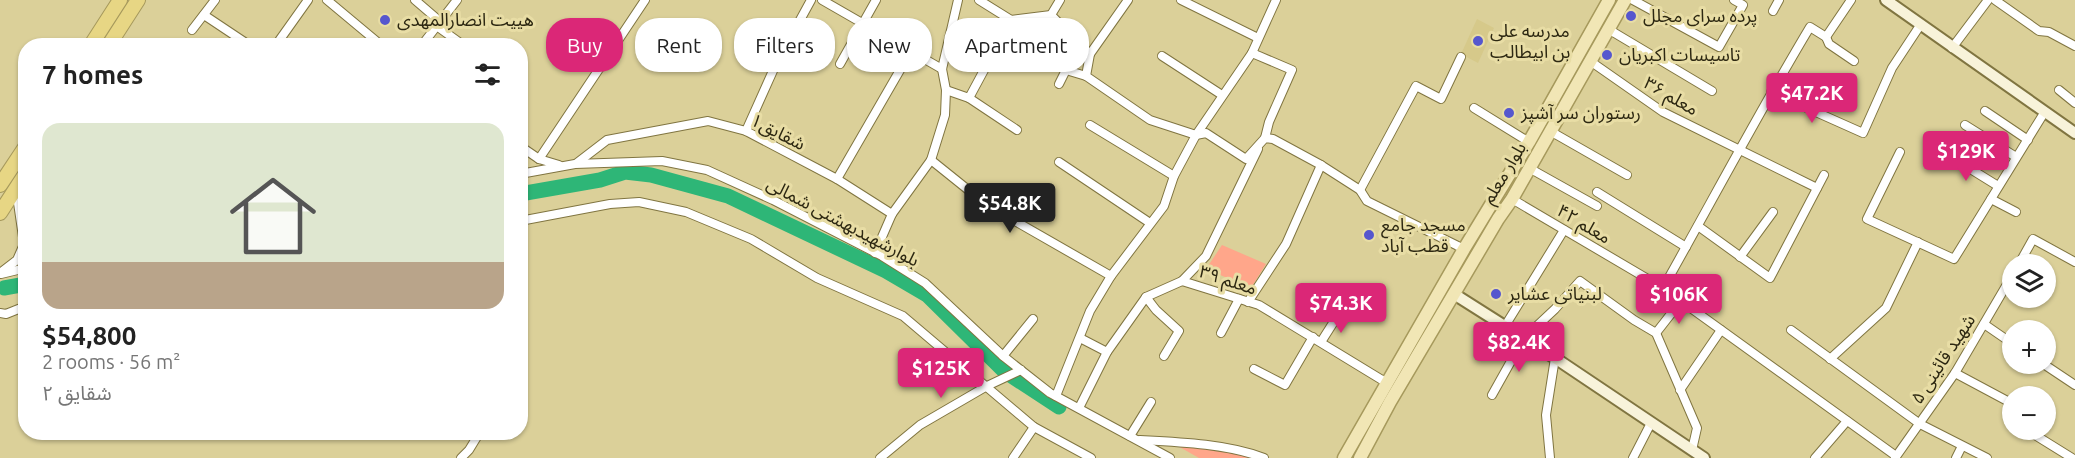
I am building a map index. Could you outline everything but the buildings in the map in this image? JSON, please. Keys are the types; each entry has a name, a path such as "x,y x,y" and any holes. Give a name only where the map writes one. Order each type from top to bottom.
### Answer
{"highway":[{"path":"96,38 120,0"},
{"path":"114,38 138,0"},
{"path":"0,185 18,158"},
{"path":"0,213 18,185"}],"main road":[{"name":"بلوار معلم","path":"1360,458 1385,399 1387,383 1529,142 1609,0"},
{"name":"بلوار معلم","path":"1344,458 1454,294 1512,199 1625,0"},
{"path":"1485,214 1498,219"}],"street":[{"path":"192,30 215,0"},
{"path":"281,38 308,0"},
{"path":"327,0 369,38"},
{"path":"415,0 436,18 438,27 453,38"},
{"path":"428,38 457,0"},
{"path":"539,159 645,0"},
{"path":"746,131 776,64 811,0"},
{"path":"822,0 853,18"},
{"path":"865,18 876,0"},
{"path":"875,253 892,214 931,160 945,116 946,90 942,69 958,0"},
{"path":"979,0 1008,18"},
{"path":"1051,15 1060,0"},
{"path":"1086,76 1090,54 1128,0"},
{"path":"1181,0 1258,38"},
{"path":"1056,396 1090,311 1111,276 1164,206 1174,176 1196,135 1221,95 1252,53 1276,0"},
{"path":"1633,0 1719,47 1743,5 1734,0"},
{"path":"1773,12 1779,0"},
{"path":"1826,37 1851,0"},
{"path":"1886,0 2075,133"},
{"path":"1952,48 1988,0"},
{"path":"1995,0 2039,32 2049,32 2075,46"},
{"path":"204,15 238,38"},
{"path":"1027,18 1051,15"},
{"path":"1051,15 1090,54"},
{"path":"1771,92 1863,132 1892,68 1921,24"},
{"path":"1663,288 1771,92 1810,27 1826,37 1829,44 1854,61"},
{"path":"1608,29 1712,91"},
{"path":"840,64 847,51"},
{"path":"1079,408 1107,352 1146,297 1182,281 1206,256 1264,139 1292,70 1252,53"},
{"path":"1162,56 1221,95"},
{"path":"1360,190 1416,86 1441,99 1461,57"},
{"name":"معلم ۳۶","path":"1590,61 1663,112 1817,188"},
{"path":"932,63 942,69"},
{"path":"1059,84 1066,70 1086,76 1150,120 1196,135 1206,134 1246,159 1264,139"},
{"path":"837,179 899,72"},
{"path":"969,98 983,72"},
{"path":"946,90 969,98 1017,130"},
{"path":"2059,90 2075,103"},
{"path":"1474,108 1529,142"},
{"path":"1985,111 2028,140"},
{"path":"1900,152 1867,219 1954,259 2044,112"},
{"name":"شقایق۱","path":"575,164 607,140 708,121 746,131 837,179 892,214"},
{"path":"1090,125 1174,176"},
{"path":"1965,125 2016,157"},
{"path":"1550,131 1627,175"},
{"path":"1264,139 1282,144 1321,165 1360,190 1367,201 1464,249"},
{"path":"528,151 539,159 560,166"},
{"path":"1948,155 1998,186"},
{"path":"931,160 987,205 1111,276"},
{"name":"بلوارشهیدبهشتی شمالی","path":"528,172 575,164 662,161 707,170 773,200 875,253 925,283 1003,356 1056,396 1170,458"},
{"path":"1059,162 1150,223"},
{"path":"1248,302 1287,244 1321,165"},
{"path":"1529,168 1597,206"},
{"path":"1698,226 1770,278 1824,176"},
{"path":"16,188 18,202"},
{"path":"1597,192 1686,248"},
{"name":"معلم ۴۲","path":"1512,199 1663,288 1896,457"},
{"path":"1991,199 2016,212"},
{"path":"528,219 610,204 639,202 686,212 751,239 817,278 903,316 1034,426 1091,458"},
{"path":"1740,256 1773,212"},
{"path":"1505,326 1564,230"},
{"path":"2025,254 2033,239 2075,262"},
{"path":"1830,359 1886,308 1918,242"},
{"path":"0,273 18,258"},
{"path":"0,273 18,270"},
{"name":"معلم ۳۹","path":"1182,281 1259,305 1387,383"},
{"path":"1492,395 1524,338 1581,281 1634,320 1656,333 1697,428 1692,450"},
{"name":"شهید قائینی ۵","path":"1896,457 1955,373 2002,293"},
{"path":"1454,294 1555,358 1704,458"},
{"path":"1146,297 1156,310 1179,331 1164,356"},
{"path":"1221,333 1239,299"},
{"path":"1656,333 1681,301"},
{"path":"0,313 6,314 18,309"},
{"path":"1321,342 1340,312"},
{"path":"1003,356 1033,319"},
{"path":"1984,324 2002,336"},
{"path":"1680,390 1721,330"},
{"path":"1791,330 1920,424 1988,458"},
{"path":"1254,369 1285,386 1313,337"},
{"path":"1080,338 1107,352"},
{"path":"1550,458 1546,415 1555,358"},
{"path":"880,458 920,425 987,386 1021,370"},
{"path":"2056,372 2075,385"},
{"path":"1955,373 2002,398"},
{"path":"1152,402 1134,438 1243,451 1264,458"},
{"path":"1815,458 1847,421"},
{"path":"1633,458 1651,423"},
{"path":"1013,458 1034,426"},
{"path":"461,458 475,440"},
{"path":"2043,440 2072,458"},
{"path":"1956,458 1962,446"}],"shaded area":[{"name":"مدرسه علی بن ابیطالب","path":"1477,19 1494,28 1478,63 1461,54"},
{"path":"1222,245 1266,264 1251,288 1206,269"},
{"path":"1169,441 1266,454 1263,458 1199,458"}],"waterway":[{"path":"528,193 600,180 625,172 651,175 728,196 886,271 927,295 1004,371 1059,407"},
{"path":"4,288 18,285"}],"place":[{"name":"پرده سرای مجلل","path":"1631,16"},
{"name":"هییت انصارالمهدی","path":"385,20"},
{"name":"مدرسه علی بن ابیطالب","path":"1478,41"},
{"name":"تاسیسات اکبریان","path":"1607,55"},
{"name":"رستوران سر آشپز","path":"1509,113"},
{"name":"مسجد جامع قطب آباد","path":"1369,235"},
{"name":"لبنیاتی عشایر","path":"1496,294"}]}
